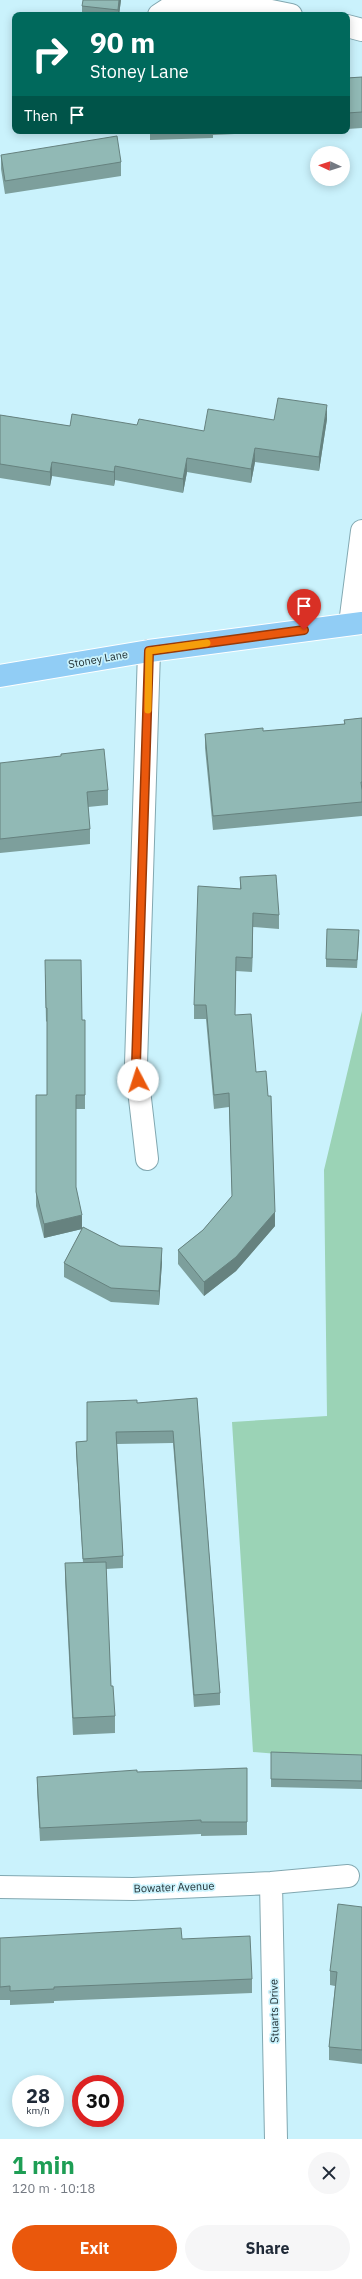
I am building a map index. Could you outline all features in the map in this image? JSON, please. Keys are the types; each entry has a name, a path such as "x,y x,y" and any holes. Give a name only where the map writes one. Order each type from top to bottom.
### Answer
{"main road":[{"name":"Stoney Lane","path":"0,676 149,651 356,623"}],"street":[{"path":"164,12 179,2 252,4 280,12"},
{"path":"350,27 362,30"},
{"path":"356,623 362,531"},
{"path":"147,1159 136,1064 149,651"},
{"name":"Bowater Avenue","path":"0,1887 133,1888 271,1883 348,1876"},
{"name":"Stuarts Drive","path":"271,1883 276,2139"}],"green space":[{"path":"362,1011 362,1761 253,1752 232,1422 327,1416 324,1170"}],"building":[{"path":"83,0 119,0 118,10 82,6"},
{"path":"362,77 362,112 350,113 350,78"},
{"path":"117,136 121,162 5,181 1,155"},
{"path":"278,398 327,405 319,457 255,448 251,469 187,458 183,479 115,466 114,472 52,462 50,472 0,464 0,415 70,426 72,414 137,425 139,419 204,431 208,409 274,420"},
{"path":"362,718 362,802 213,816 205,734 263,728 263,731 345,724 344,720"},
{"path":"104,749 108,790 87,792 90,829 0,839 0,763 61,756 61,754"},
{"path":"276,875 279,915 253,913 252,958 236,957 235,1015 251,1014 256,1072 266,1071 268,1096 271,1096 275,1212 236,1257 204,1282 178,1250 203,1230 232,1196 229,1093 214,1095 206,1005 194,1005 198,886 241,889 240,877"},
{"path":"327,929 359,930 357,960 326,959"},
{"path":"45,960 81,960 82,1020 85,1020 85,1095 76,1095 76,1187 82,1215 44,1224 36,1192 36,1095 47,1095 47,1008"},
{"path":"83,1227 120,1246 162,1248 159,1291 111,1288 64,1263"},
{"path":"197,1398 220,1693 194,1695 173,1431 116,1432 123,1556 83,1559 76,1442 87,1441 87,1402 137,1400 137,1403"},
{"path":"106,1562 111,1686 113,1686 115,1716 73,1718 65,1563"},
{"path":"271,1752 362,1755 362,1781 271,1779"},
{"path":"247,1768 247,1822 201,1822 201,1820 40,1828 37,1777 137,1770 137,1772"},
{"path":"338,1904 362,1907 362,2050 329,2047 337,1972 330,1971"},
{"path":"181,1928 182,1939 250,1936 252,1979 54,1987 54,1989 10,1991 10,1986 0,1987 0,1938"}],"slow traffic":[{"path":"148,710 149,651 207,643"}],"route":[{"path":"138,1080 136,1064 149,651 304,630"}]}
